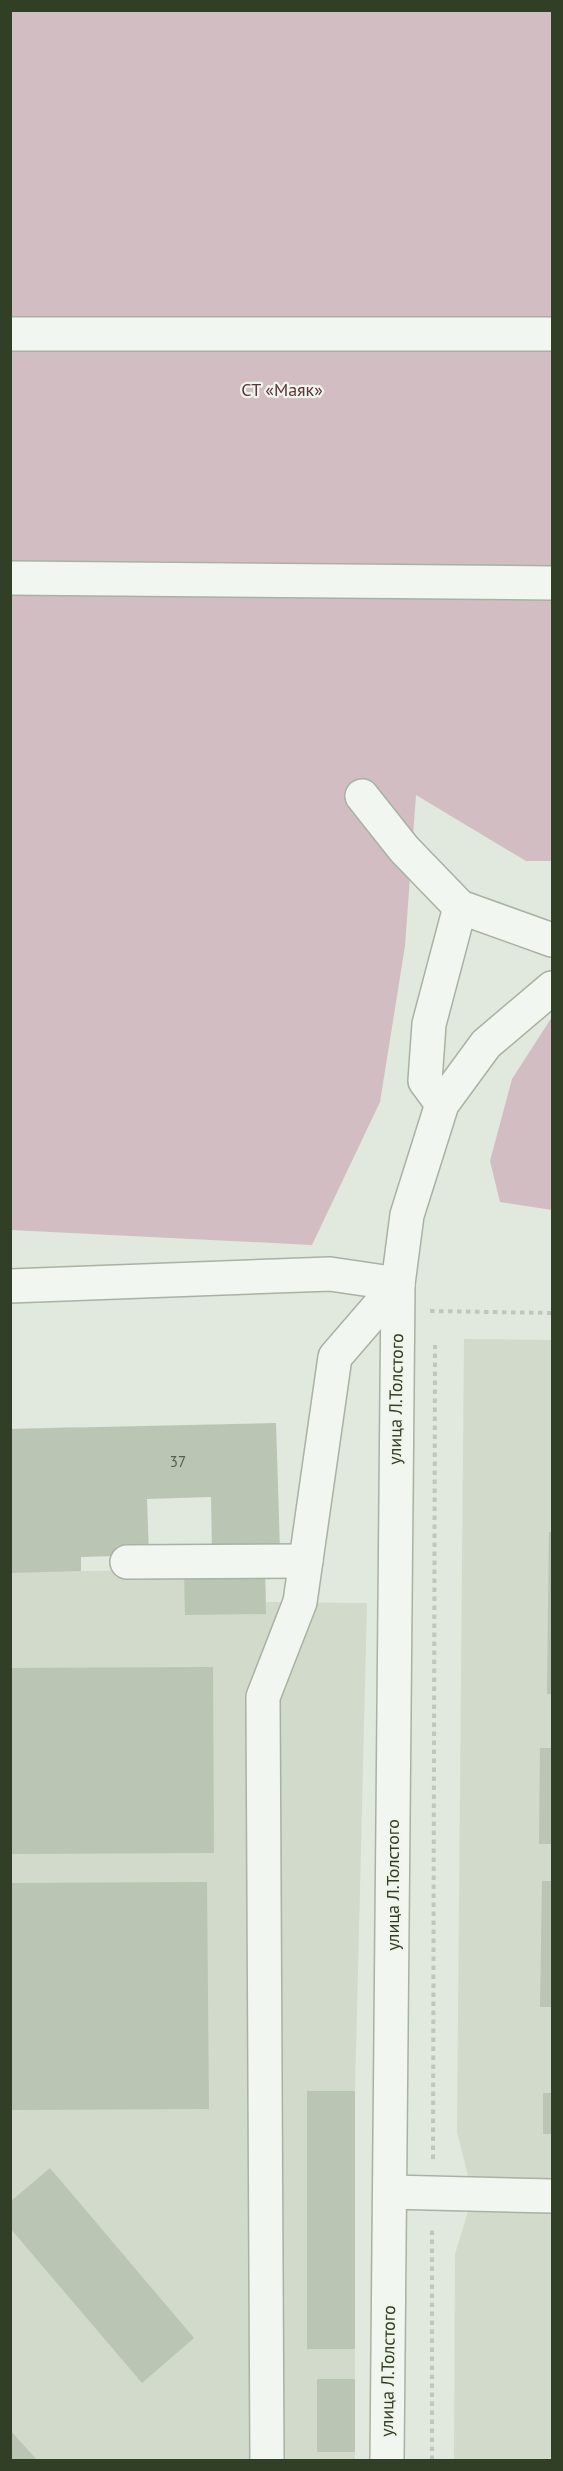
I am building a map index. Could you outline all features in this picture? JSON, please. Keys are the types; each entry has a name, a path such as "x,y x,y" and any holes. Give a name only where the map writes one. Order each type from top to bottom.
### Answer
{"street":[{"path":"10,334 552,334"},
{"path":"10,578 552,583"},
{"path":"362,796 404,849 460,907 552,940"},
{"path":"442,1104 425,1081 429,1024 460,907"},
{"name":"улица Л.Толстого","path":"387,2460 398,1297 407,1215 442,1104 486,1044 552,988"},
{"path":"10,1286 330,1274 398,1297 335,1357 300,1602 263,1698 267,2460"},
{"path":"127,1562 306,1561"},
{"path":"391,2192 552,2196"}],"path":[{"path":"398,1297 435,1311 552,1313"},
{"path":"435,1311 435,1323"},
{"path":"432,2460 435,1335"}],"shaded area":[{"path":"464,1339 552,1340 552,2460 454,2460 455,2254 473,2195 457,2132"},
{"path":"78,1427 81,1571 265,1569 266,1602 367,1603 355,2091 355,2460 11,2460 10,1429"}],"green space":[{"name":"СТ «Маяк»","path":"10,11 552,11 552,861 526,861 416,795 405,946 380,1102 312,1245 11,1230"},
{"path":"552,1017 552,1210 500,1202 490,1161 512,1079"}],"building":[{"path":"276,1423 280,1551 212,1553 211,1497 147,1499 149,1555 81,1557 81,1571 10,1573 10,1429"},
{"path":"549,1532 552,1532 552,1694 547,1694"},
{"path":"265,1569 266,1614 185,1615 184,1570"},
{"path":"213,1667 214,1853 10,1854 10,1668"},
{"path":"540,1748 552,1748 552,1844 539,1844"},
{"path":"542,1881 552,1881 552,2007 540,2007"},
{"path":"207,1882 209,2109 10,2110 10,1883"},
{"path":"307,2091 355,2091 355,2349 307,2349"},
{"path":"543,2093 552,2093 552,2134 543,2134"},
{"path":"50,2168 194,2338 142,2383 10,2228 10,2202"},
{"path":"317,2379 355,2379 355,2452 317,2452"},
{"path":"10,2430 37,2460 10,2460"}]}
